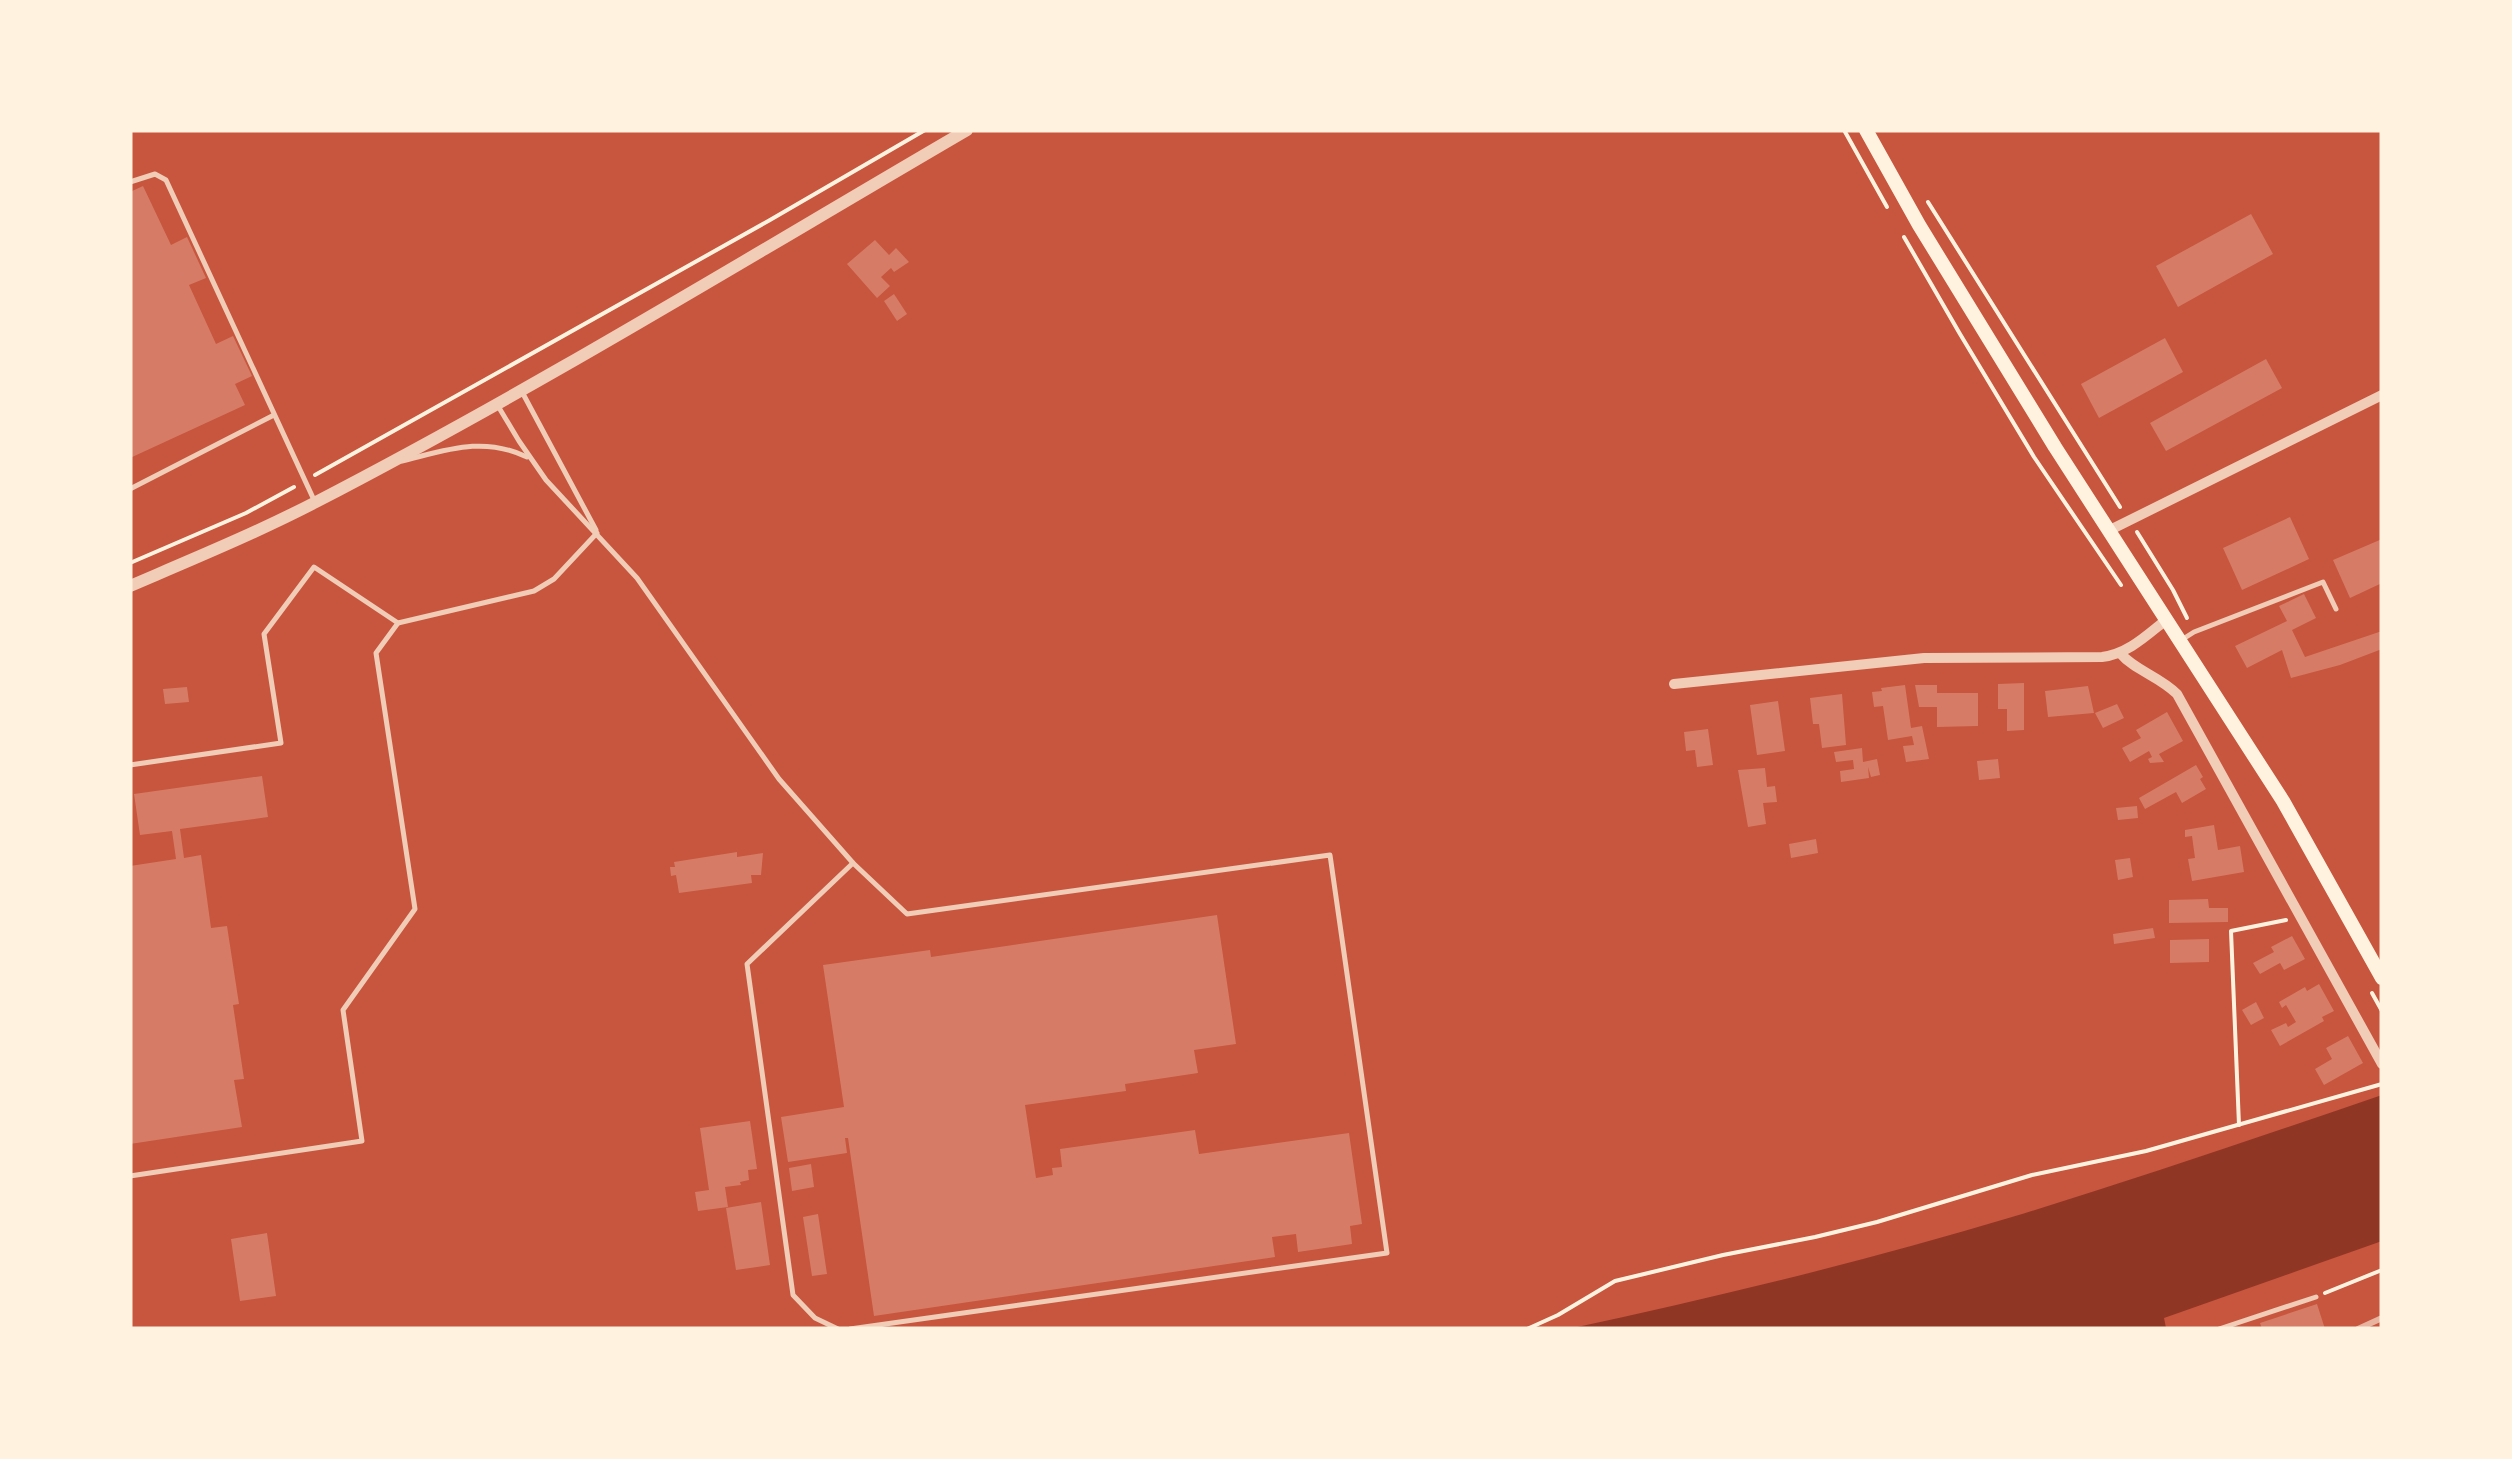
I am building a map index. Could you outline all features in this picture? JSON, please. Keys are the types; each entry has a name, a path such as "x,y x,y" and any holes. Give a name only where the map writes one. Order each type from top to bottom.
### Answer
{"main road":[{"path":"1866,130 1919,225 2055,447 2284,801 2382,978"}],"street":[{"path":"130,586 315,503 497,404 966,130"},
{"path":"2110,530 2382,395"},
{"path":"1674,684 1906,659 2102,658 2134,645 2166,620"},
{"path":"2120,653 2177,694 2382,1064"}],"lane":[{"path":"130,182 155,174 166,180 315,503"},
{"path":"521,390 598,533"},
{"path":"497,404 532,459 571,509 637,578 780,780 853,863 907,914 1330,855 1387,1253 850,1329"},
{"path":"130,489 274,415"},
{"path":"380,467 462,446 483,445 532,459"},
{"path":"130,1176 362,1141 342,1010 415,909 376,654 398,622 534,592 554,579 598,533"},
{"path":"130,765 281,742 264,634 314,567 398,622"},
{"path":"2180,640 2323,582 2336,609"},
{"path":"838,1329 815,1318 794,1295 746,964 853,863"},
{"path":"2219,1329 2316,1297"}],"path":[{"path":"130,563 246,513 925,130"},
{"path":"2239,1124 2231,930 2302,916"},
{"path":"1527,1329 1615,1281 1815,1238 2382,1084"},
{"path":"2316,1297 2382,1270"}],"shaded area":[{"path":"2382,1095 2382,1241 2164,1318 2163,1329 1568,1329 1791,1278 1957,1233 2152,1173"}],"building":[{"path":"143,186 171,245 187,237 206,278 189,285 216,344 233,336 252,376 235,384 245,405 130,458 130,192"},
{"path":"2251,214 2273,254 2178,307 2156,266"},
{"path":"875,240 889,255 896,248 909,262 894,272 891,268 881,277 890,286 877,298 847,264"},
{"path":"894,294 907,314 897,321 884,301"},
{"path":"2165,338 2183,372 2099,418 2081,384"},
{"path":"2266,359 2282,388 2166,451 2150,423"},
{"path":"2290,517 2309,559 2242,590 2223,548"},
{"path":"2382,539 2382,583 2350,598 2333,560"},
{"path":"2304,594 2316,618 2292,630 2305,657 2382,631 2382,649 2291,678 2282,650 2247,668 2235,646 2287,621 2279,606"},
{"path":"2024,683 2024,730 2007,731 2007,709 1998,709 1998,684"},
{"path":"1905,685 1911,728 1922,726 1929,759 1906,762 1903,746 1914,745 1912,736 1888,740 1883,706 1874,707 1872,692"},
{"path":"1915,685 1937,685 1937,693 1978,693 1978,726 1937,727 1937,707 1919,707"},
{"path":"2088,686 2094,713 2048,717 2045,691"},
{"path":"187,687 189,702 165,704 163,689"},
{"path":"1842,694 1846,745 1822,748 1819,724 1813,724 1810,698"},
{"path":"1778,701 1785,751 1757,755 1750,705"},
{"path":"2117,704 2124,718 2103,728 2095,713"},
{"path":"2167,712 2183,741 2159,754 2164,762 2150,763 2149,751 2130,762 2122,748 2141,738 2136,730"},
{"path":"1708,729 1713,765 1697,767 1695,750 1686,751 1684,732"},
{"path":"1862,748 1863,762 1877,759 1880,775 1871,777 1868,767 1869,778 1841,782 1840,771 1854,769 1853,760 1836,762 1834,752"},
{"path":"1998,759 2000,778 1979,780 1977,761"},
{"path":"2196,765 2206,789 2182,803 2176,792 2145,809 2139,798"},
{"path":"1765,768 1767,787 1775,786 1777,802 1763,803 1766,824 1748,827 1738,770"},
{"path":"262,776 268,817 180,829 184,858 201,855 211,928 227,926 239,1004 233,1005 244,1079 234,1080 242,1127 130,1144 130,866 176,859 172,831 140,835 134,794"},
{"path":"2137,806 2138,818 2118,820 2116,808"},
{"path":"2214,825 2218,850 2240,846 2244,872 2192,881 2188,859 2195,858 2192,836 2185,837 2185,830"},
{"path":"1816,839 1818,853 1791,858 1789,844"},
{"path":"737,852 737,857 763,853 761,875 751,875 752,883 679,893 676,875 671,876 674,862"},
{"path":"2130,858 2133,877 2118,880 2115,860"},
{"path":"2208,899 2209,908 2228,908 2228,922 2169,923 2169,900"},
{"path":"1217,915 1236,1044 1194,1050 1198,1073 1125,1084 1126,1091 1025,1105 1036,1178 1053,1175 1052,1168 1062,1167 1060,1149 1195,1130 1199,1154 1349,1133 1362,1224 1350,1226 1352,1244 1298,1252 1296,1234 1272,1237 1275,1257 874,1316 848,1138 847,1153 788,1162 781,1117 844,1107 823,965 930,950 931,957"},
{"path":"2153,928 2155,938 2114,944 2113,934"},
{"path":"2292,936 2305,959 2284,970 2280,963 2260,974 2253,963"},
{"path":"2209,939 2209,962 2170,963 2170,940"},
{"path":"2319,984 2334,1011 2280,1046 2271,1030 2296,1022 2286,1005 2282,1008 2279,1002 2305,987 2307,991"},
{"path":"2256,1002 2264,1018 2251,1025 2242,1010"},
{"path":"2348,1036 2363,1063 2324,1085 2315,1069 2332,1059 2326,1048"},
{"path":"750,1121 757,1169 748,1170 749,1180 740,1182 741,1185 725,1187 728,1207 698,1211 695,1192 709,1190 700,1128"},
{"path":"811,1164 814,1187 792,1191 789,1168"},
{"path":"761,1202 770,1265 736,1270 726,1208"},
{"path":"818,1214 827,1274 812,1276 803,1217"},
{"path":"267,1233 276,1296 240,1301 231,1239"},
{"path":"2317,1304 2325,1329 2262,1329 2260,1323"}],"railway":[{"path":"2358,1329 2382,1318"}]}
